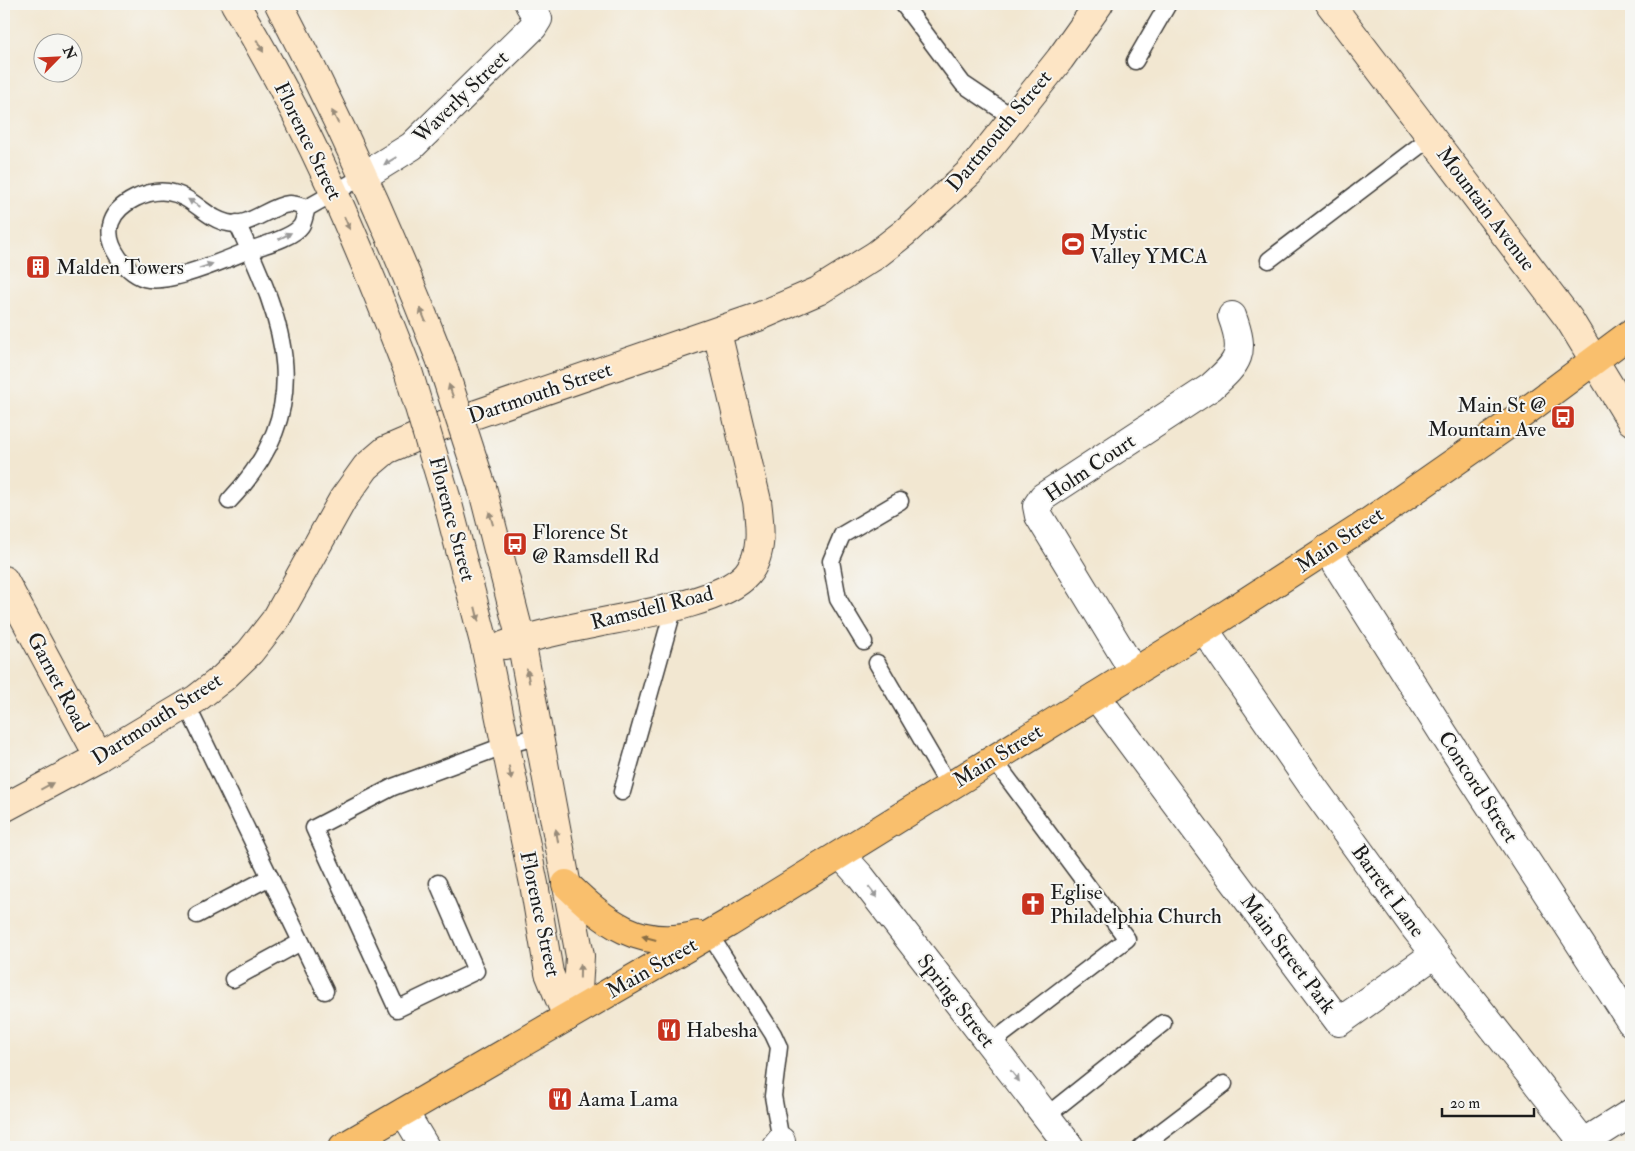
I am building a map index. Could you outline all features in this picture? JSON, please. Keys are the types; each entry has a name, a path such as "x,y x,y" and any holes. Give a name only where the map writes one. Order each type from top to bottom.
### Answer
{"main road":[{"name":"Main Street","path":"343,1147 719,929 1204,630 1327,550 1473,450 1631,333"},
{"path":"566,884 592,909 620,928 654,940 670,941 719,929"}],"street":[{"name":"Florence Street","path":"235,4 299,117 376,288 408,371 447,500 486,650 534,884 549,973 567,1017"},
{"name":"Florence Street","path":"278,4 326,97 424,316 441,361 482,487 521,640 580,956 578,991 567,1017"},
{"name":"Waverly Street","path":"362,177 412,146 533,27 538,19 529,4"},
{"name":"Dartmouth Street","path":"4,808 99,757 186,704 223,678 250,652 276,619 343,499 357,478 375,457 397,444 435,428 716,332 818,291 876,255 904,234 970,172 1060,59 1099,4"},
{"name":"Mountain Avenue","path":"1330,4 1569,319 1631,421"},
{"name":"Holm Court","path":"1134,672 1039,516 1037,506 1043,497 1211,387 1226,374 1235,364 1239,351 1239,334 1232,316"},
{"name":"Ramsdell Road","path":"486,650 521,640 674,607 706,597 739,581 752,566 759,543 760,527 751,472 716,332"},
{"name":"Concord Street","path":"1327,550 1443,733 1631,1022"},
{"name":"Garnet Road","path":"4,580 99,757"},
{"name":"Barrett Lane","path":"1204,630 1313,787 1435,954 1580,1145"},
{"name":"Main Street Park","path":"1096,696 1339,1022 1435,954"},
{"name":"Spring Street","path":"841,855 861,877 1070,1147"},
{"path":"404,1112 425,1147"},
{"path":"1580,1145 1631,1113"}],"lane":[{"path":"903,4 963,84 1012,117"},
{"path":"1136,61 1168,4"},
{"path":"1269,260 1431,137"},
{"path":"307,208 301,226 286,237 177,275 150,280 129,270 113,245 110,229 115,216 126,204 156,192 169,192 189,200 220,221 230,224 289,204 307,208 362,177"},
{"path":"229,501 244,485 270,441 283,402 286,383 283,344 278,325 250,250 237,223"},
{"path":"864,642 838,599 831,561 842,535 900,501"},
{"path":"622,792 674,607"},
{"path":"877,664 949,786"},
{"path":"186,704 325,991"},
{"path":"438,883 476,971 397,1009 314,828 393,787 506,745 539,736"},
{"path":"990,1044 1127,939 994,760"},
{"path":"197,915 270,878"},
{"path":"719,929 779,1047 773,1096 778,1144"},
{"path":"233,979 301,942"},
{"path":"1046,1116 1163,1022"},
{"path":"1141,1147 1224,1084"}],"place":[{"name":"Mystic Valley YMCA","path":"1073,244"},
{"name":"Malden Towers","path":"38,267"},
{"name":"Main St @ Mountain Ave","path":"1563,417"},
{"name":"Florence St @ Ramsdell Rd","path":"515,544"},
{"name":"Eglise Philadelphia Church","path":"1033,904"},
{"name":"Habesha","path":"669,1030"},
{"name":"Aama Lama","path":"560,1099"}]}
